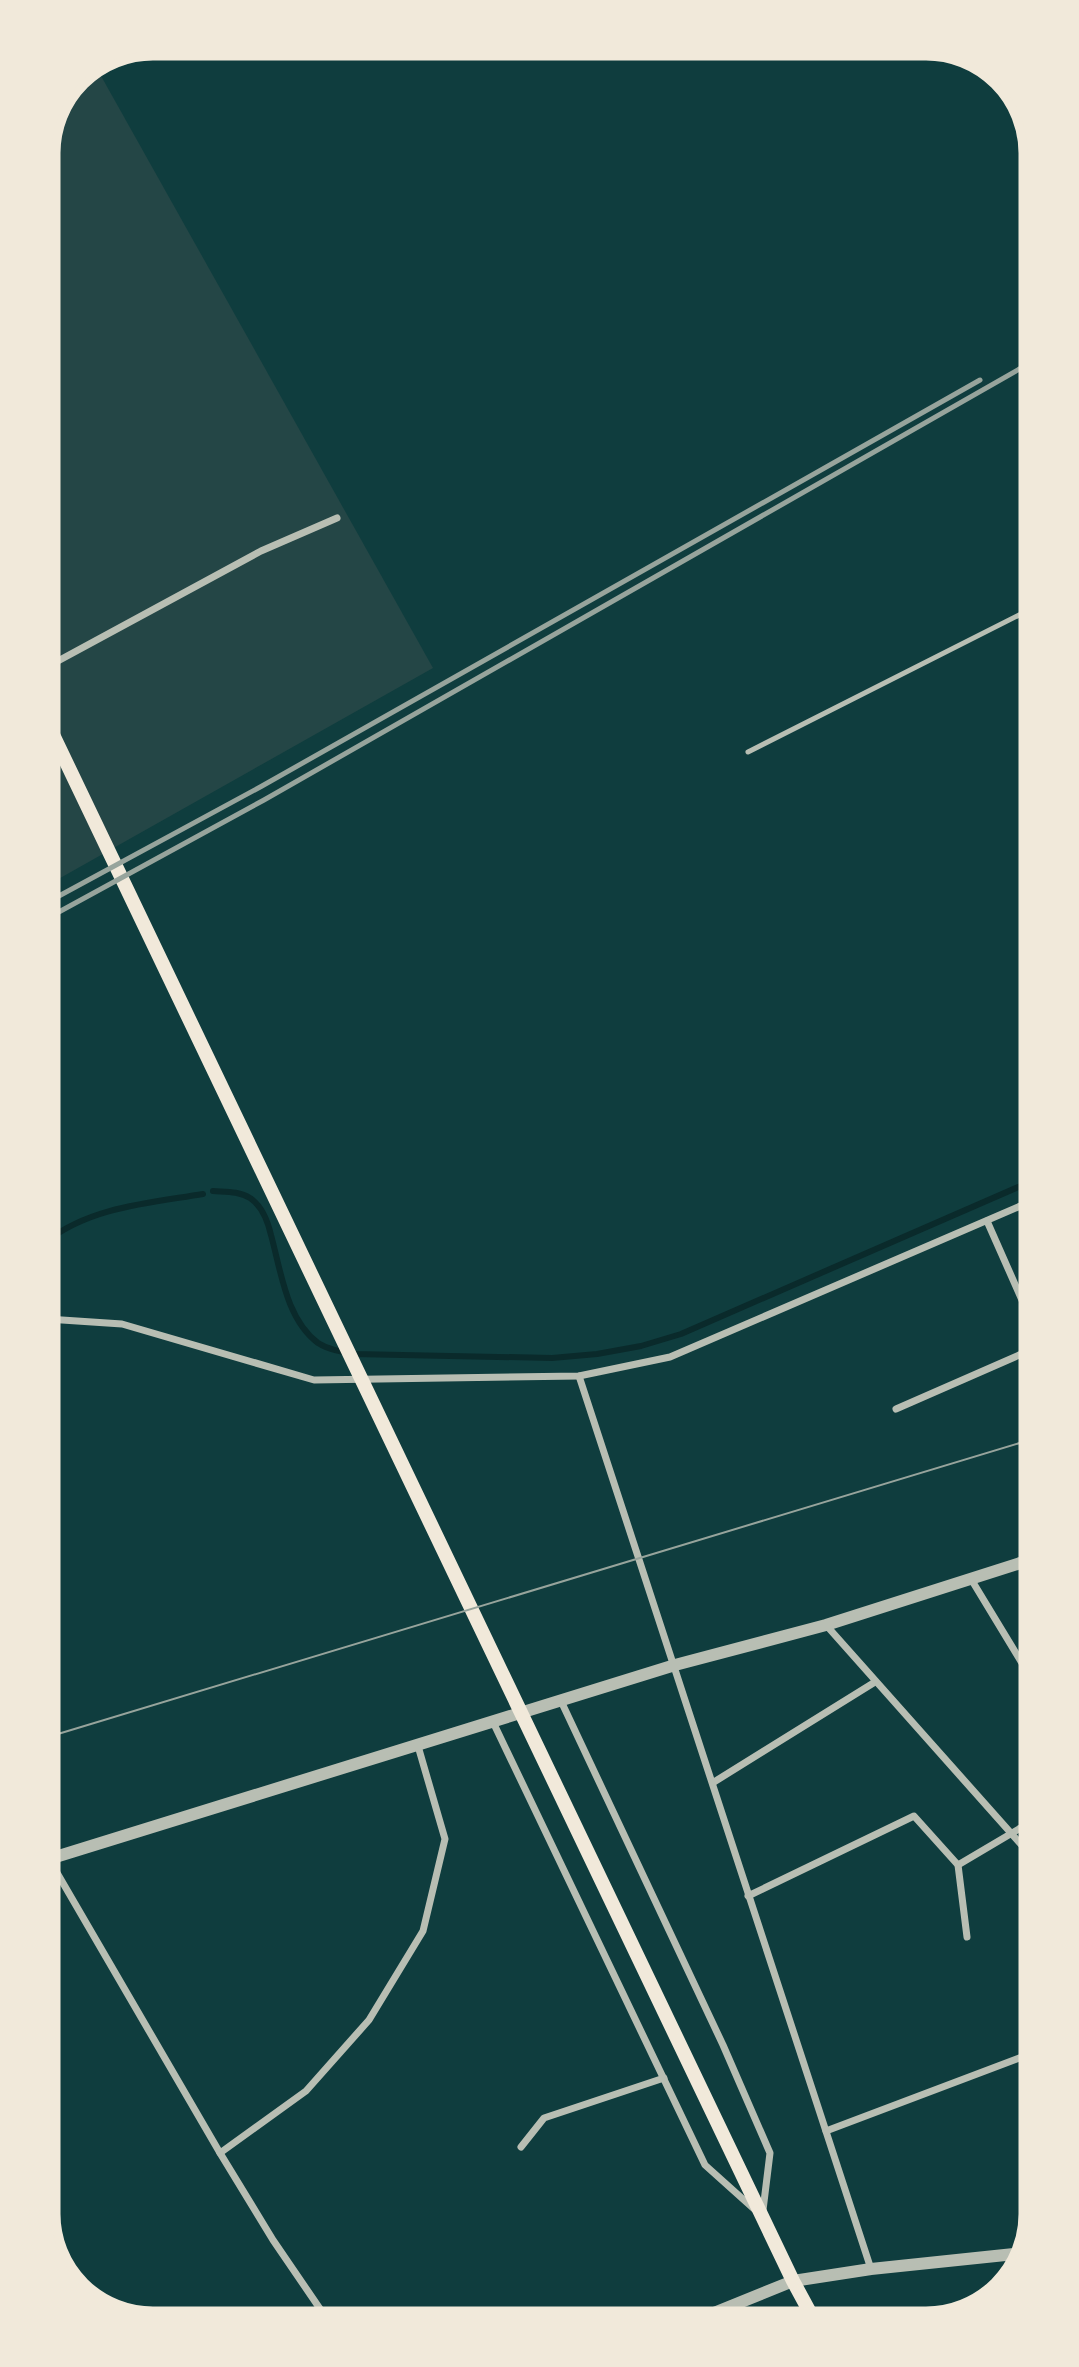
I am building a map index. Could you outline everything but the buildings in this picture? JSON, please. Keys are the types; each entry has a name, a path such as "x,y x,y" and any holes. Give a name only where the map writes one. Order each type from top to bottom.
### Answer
{"main road":[{"path":"56,741 762,2217 810,2311"}],"street":[{"path":"56,662 261,551 337,518"},
{"path":"56,1320 122,1324 314,1380 579,1376 670,1357 1023,1205"},
{"path":"987,1222 1023,1303"},
{"path":"896,1409 1023,1353"},
{"path":"579,1376 714,1782 748,1896 871,2269"},
{"path":"56,1857 675,1665 826,1625 1023,1562"},
{"path":"971,1579 1023,1665"},
{"path":"826,1625 1023,1845"},
{"path":"714,1782 875,1682"},
{"path":"561,1701 771,2153 762,2217"},
{"path":"494,1722 705,2165 762,2217"},
{"path":"220,2153 306,2091 369,2020 423,1931 445,1839 418,1746"},
{"path":"748,1896 914,1816 958,1865 967,1937"},
{"path":"958,1865 1023,1827"},
{"path":"56,1871 220,2153 273,2240 322,2311"},
{"path":"826,2131 1023,2057"},
{"path":"521,2147 544,2118 664,2078"},
{"path":"719,2311 793,2281 871,2269 1014,2254"}],"lane":[{"path":"748,752 1023,614"}],"shaded area":[{"path":"99,73 433,668 56,880 56,146 66,110 76,94"}],"waterway":[{"path":"213,1191 246,1196 261,1210 268,1225 292,1308 307,1333 322,1345 354,1354 552,1358 641,1346 681,1334 1023,1185"},
{"path":"56,1235 82,1221 121,1208 203,1194"}],"tram line":[{"path":"56,1735 1023,1442"}],"railway":[{"path":"56,914 264,800 1023,367"},
{"path":"56,898 262,786 980,380"}]}
